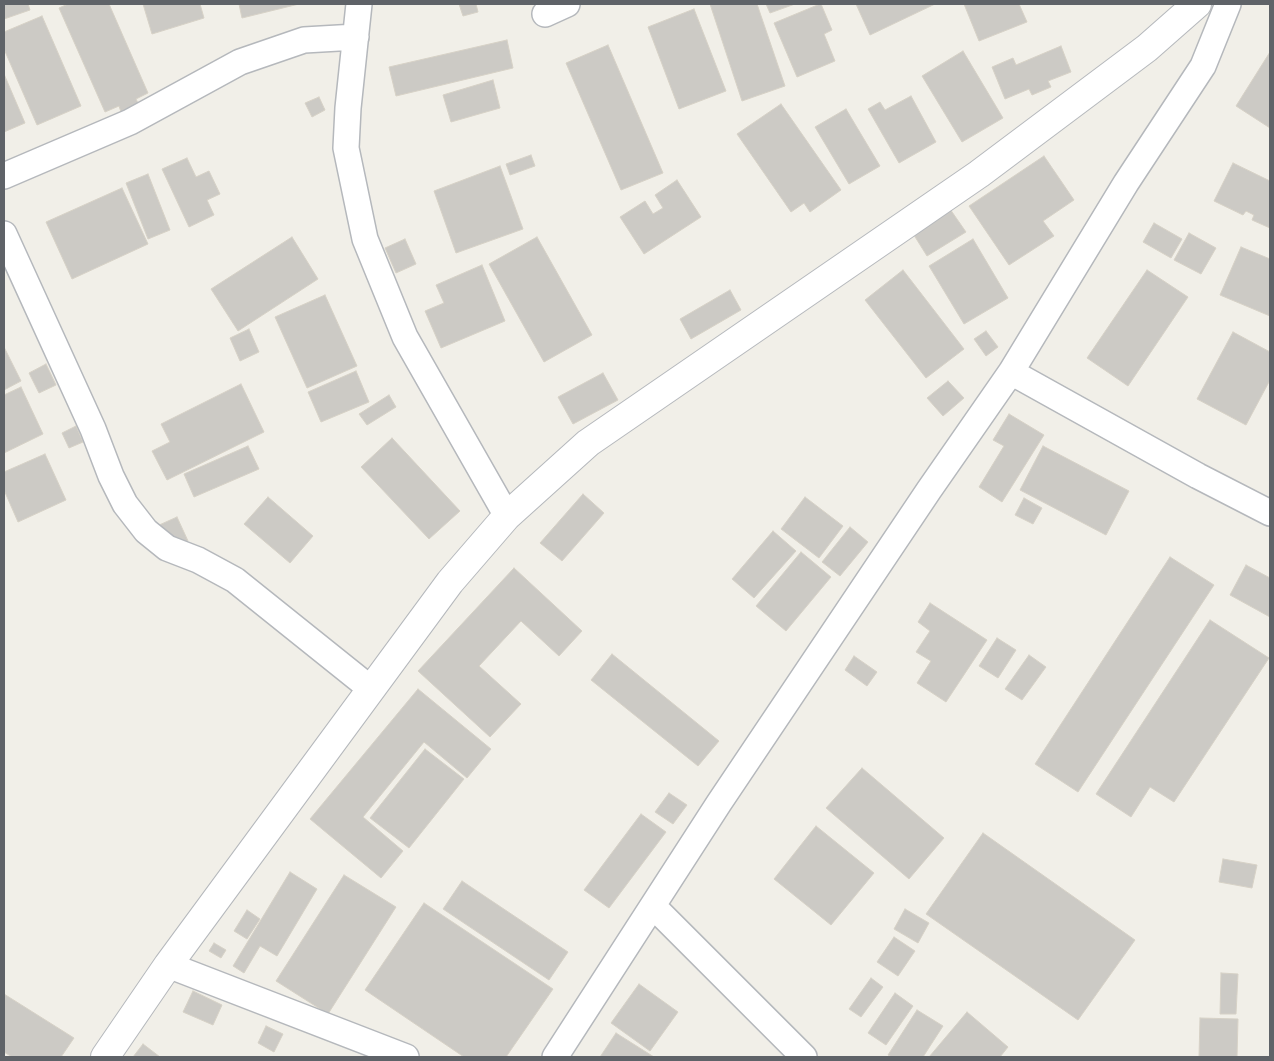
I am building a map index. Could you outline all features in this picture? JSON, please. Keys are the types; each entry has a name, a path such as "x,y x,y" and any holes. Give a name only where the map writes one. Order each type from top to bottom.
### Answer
{"street":[{"path":"359,4 348,108 346,148 365,239 405,338 508,516"},
{"path":"105,1057 168,965 450,582 508,516 588,443 979,174 1146,48 1197,4"},
{"path":"555,1057 719,803 918,506 1011,372 1126,183 1203,66 1228,4"},
{"path":"4,176 130,122 240,62 304,40 356,37"},
{"path":"4,234 93,429 111,476 125,504 146,531 167,548 198,560 235,580 371,689"},
{"path":"1011,372 1198,476 1270,513"},
{"path":"653,906 804,1057"},
{"path":"168,965 406,1057"}],"building":[{"path":"4,4 28,4 30,10 4,19"},
{"path":"68,4 109,4 148,93 136,99 140,107 122,115 119,106 105,112 59,8"},
{"path":"143,4 200,4 204,18 152,34"},
{"path":"239,4 299,4 242,18"},
{"path":"459,4 476,4 478,12 463,16"},
{"path":"710,4 757,4 785,86 742,101"},
{"path":"766,4 795,4 770,13"},
{"path":"821,4 832,30 824,34 835,61 797,77 774,23"},
{"path":"856,4 935,4 870,35"},
{"path":"964,4 1019,4 1027,22 979,41"},
{"path":"694,9 726,91 679,109 648,27"},
{"path":"42,16 81,106 37,125 4,49 4,32"},
{"path":"507,40 513,68 396,96 389,67"},
{"path":"608,45 663,173 621,190 566,63"},
{"path":"1061,46 1071,72 1048,81 1051,87 1032,95 1029,89 1005,99 992,67 1013,58 1016,65"},
{"path":"963,51 1003,118 962,142 922,76"},
{"path":"1270,52 1270,128 1236,106"},
{"path":"4,74 25,123 4,132"},
{"path":"493,80 500,108 451,122 443,95"},
{"path":"911,96 936,142 899,163 868,109 880,102 885,110"},
{"path":"319,97 325,110 312,117 305,103"},
{"path":"781,104 841,190 810,212 804,203 791,212 737,134"},
{"path":"846,109 880,166 849,184 815,127"},
{"path":"531,155 535,166 510,175 506,164"},
{"path":"1044,156 1074,200 1043,221 1054,236 1009,265 969,206"},
{"path":"187,158 196,177 209,171 220,194 207,200 214,215 189,227 162,169"},
{"path":"1233,163 1270,181 1270,228 1252,220 1254,215 1246,211 1243,215 1214,201"},
{"path":"500,166 523,229 456,253 434,191"},
{"path":"148,174 170,230 148,239 126,183"},
{"path":"677,180 701,217 644,254 620,217 645,201 653,214 663,208 655,195"},
{"path":"122,188 148,244 72,279 46,222"},
{"path":"950,209 966,232 927,256 912,232"},
{"path":"1154,223 1182,239 1171,258 1143,242"},
{"path":"1189,233 1216,248 1201,274 1174,260"},
{"path":"292,237 318,279 238,331 211,289"},
{"path":"537,237 592,335 544,362 489,264"},
{"path":"405,239 416,264 396,273 385,248"},
{"path":"973,239 1008,298 964,324 929,266"},
{"path":"1241,247 1270,259 1270,316 1220,295"},
{"path":"482,265 505,321 441,348 425,311 444,303 436,285"},
{"path":"903,270 964,349 926,378 865,300"},
{"path":"1147,270 1188,297 1128,386 1087,358"},
{"path":"730,290 741,310 691,339 680,319"},
{"path":"325,295 357,366 307,388 275,317"},
{"path":"249,329 259,352 240,361 230,338"},
{"path":"986,331 998,347 986,356 974,339"},
{"path":"1233,332 1270,352 1270,380 1246,425 1197,399"},
{"path":"4,347 21,381 4,390"},
{"path":"46,364 56,385 39,393 29,373"},
{"path":"356,371 369,402 321,422 308,392"},
{"path":"603,373 618,400 573,424 558,397"},
{"path":"948,381 964,398 943,416 927,398"},
{"path":"241,384 264,432 167,480 152,451 170,442 161,424"},
{"path":"21,387 43,434 4,453 4,395"},
{"path":"389,395 396,407 367,425 359,414"},
{"path":"1009,414 1044,435 1002,502 979,487 1004,446 993,440"},
{"path":"76,426 83,442 69,448 62,433"},
{"path":"392,438 460,511 429,539 361,467"},
{"path":"248,446 259,469 194,497 184,474"},
{"path":"1043,446 1129,491 1106,535 1020,490"},
{"path":"45,454 66,500 18,522 4,490 4,472"},
{"path":"583,494 604,513 562,561 540,543"},
{"path":"268,497 313,536 290,563 244,524"},
{"path":"805,497 843,526 819,558 781,529"},
{"path":"1024,498 1042,508 1033,524 1015,515"},
{"path":"177,517 188,541 181,545 157,526"},
{"path":"850,527 868,542 840,576 822,562"},
{"path":"773,531 796,551 754,598 732,579"},
{"path":"801,552 831,577 786,631 756,606"},
{"path":"1170,557 1214,585 1078,792 1035,764"},
{"path":"1246,565 1270,578 1270,617 1230,595"},
{"path":"514,568 582,631 559,656 521,621 479,666 521,704 490,737 418,671"},
{"path":"930,603 987,640 946,702 917,683 931,661 916,652 930,631 918,622"},
{"path":"1210,620 1269,658 1174,802 1150,787 1131,817 1096,794"},
{"path":"997,638 1016,650 998,678 979,666"},
{"path":"612,654 719,741 698,766 591,680"},
{"path":"1029,655 1046,667 1022,700 1005,689"},
{"path":"854,656 877,672 867,686 845,670"},
{"path":"418,689 491,749 467,778 424,742 363,817 403,851 381,878 310,819"},
{"path":"425,749 464,779 409,848 370,818"},
{"path":"862,768 944,838 909,879 826,808"},
{"path":"669,793 687,805 673,824 655,812"},
{"path":"641,814 666,832 609,908 584,890"},
{"path":"816,826 874,873 831,925 774,879"},
{"path":"983,833 1135,940 1078,1020 926,914"},
{"path":"1223,859 1257,865 1252,888 1219,882"},
{"path":"290,872 317,889 277,956 260,946 244,973 233,966"},
{"path":"344,875 396,907 328,1014 276,981"},
{"path":"462,881 568,952 549,980 443,909"},
{"path":"424,903 553,989 506,1057 464,1057 365,990"},
{"path":"905,909 929,923 918,943 894,929"},
{"path":"247,910 260,919 247,939 234,931"},
{"path":"894,937 915,951 898,976 877,962"},
{"path":"214,943 226,950 221,958 209,951"},
{"path":"1221,973 1238,974 1236,1014 1220,1014"},
{"path":"871,978 883,987 861,1017 849,1009"},
{"path":"639,984 678,1012 650,1051 611,1023"},
{"path":"193,991 222,1005 213,1025 183,1012"},
{"path":"895,993 913,1006 886,1045 868,1033"},
{"path":"4,994 74,1038 61,1057 12,1057 4,1052"},
{"path":"917,1010 943,1026 923,1057 892,1057 888,1055"},
{"path":"967,1012 1008,1047 1000,1057 929,1057"},
{"path":"1200,1018 1238,1019 1237,1057 1199,1057"},
{"path":"266,1026 283,1034 274,1052 258,1043"},
{"path":"616,1033 654,1057 600,1057"},
{"path":"143,1044 160,1057 133,1057"}]}
